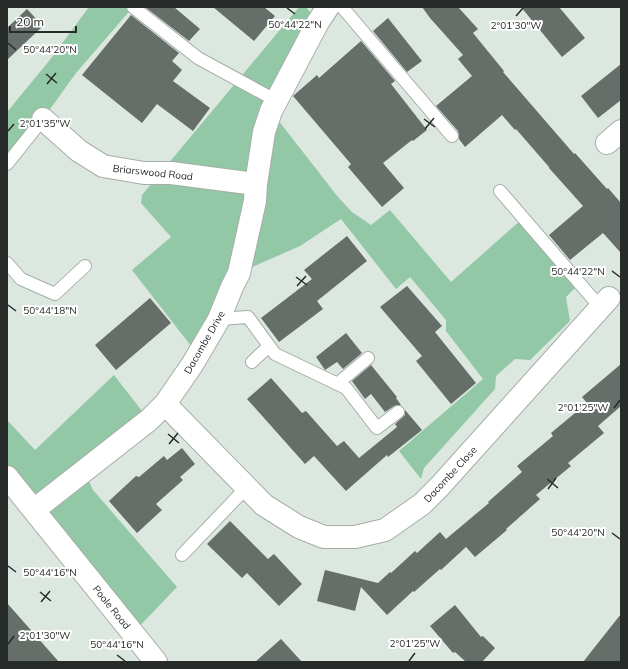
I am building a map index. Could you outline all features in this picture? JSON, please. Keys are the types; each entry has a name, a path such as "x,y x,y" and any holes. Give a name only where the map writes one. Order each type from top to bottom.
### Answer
{"street":[{"name":"Dacombe Drive","path":"34,510 149,420 166,404 192,365 219,319 239,273 255,201 256,184 264,132 271,111 318,22 328,7"},
{"name":"Briarswood Road","path":"43,119 79,151 103,166 144,173 171,174 256,184"},
{"name":"Dacombe Close","path":"166,404 264,505 299,527 324,537 355,537 385,530 422,504 610,302"},
{"name":"Poole Road","path":"7,477 156,662"}],"lane":[{"path":"132,7 198,58 277,101"},
{"path":"342,7 452,136"},
{"path":"7,164 43,119"},
{"path":"500,191 610,302"},
{"path":"7,263 20,279 55,294 85,266"},
{"path":"219,319 248,317 275,354 346,388 377,428 398,412"},
{"path":"252,362 269,346"},
{"path":"337,384 368,358"},
{"path":"182,555 247,487"}],"green space":[{"path":"89,7 133,7 76,73 43,119 7,165 7,112 49,61"},
{"path":"299,7 306,7 318,22 271,111 338,197 352,212 371,225 390,210 451,282 521,220 578,285 566,297 570,321 530,360 515,359 496,376 495,389 424,468 421,479 399,451 483,379 446,331 446,320 410,277 396,289 341,219 300,246 239,273 198,355 132,270 171,237 141,203 142,195"},
{"path":"114,375 149,420 84,471 93,490 177,587 133,633 7,477 7,420 35,450"}],"building":[{"path":"145,7 174,7 200,29 189,41"},
{"path":"213,7 264,7 275,16 254,41"},
{"path":"422,7 458,7 478,29 473,33 504,71 503,72 574,154 575,153 621,203 621,253 603,233 570,260 549,235 583,206 502,115 465,147 459,139 458,131 436,106 472,76 458,59 463,55"},
{"path":"521,7 559,7 585,38 562,57"},
{"path":"27,9 43,26 7,60 7,28"},
{"path":"131,15 179,53 172,61 182,70 173,81 210,108 193,131 157,104 142,123 82,75"},
{"path":"388,18 422,61 407,72 373,31"},
{"path":"361,41 395,81 391,84 427,130 383,163 404,188 382,207 348,167 351,164 293,96 317,75 319,78"},
{"path":"621,64 621,100 598,118 581,96"},
{"path":"347,236 367,261 317,301 323,309 279,342 261,318 312,279 304,270"},
{"path":"407,286 442,326 435,332 476,383 451,404 416,361 422,356 380,307"},
{"path":"150,298 171,323 116,370 95,345"},
{"path":"346,333 362,353 343,369 337,362 325,370 316,357"},
{"path":"621,364 621,406 598,426 604,433 568,463 571,466 536,495 540,499 475,557 466,547 441,570 440,569 414,592 413,591 387,615 361,587 355,611 317,601 325,570 378,583 415,551 417,553 440,532 446,539 489,503 488,502 522,472 517,466 553,436 551,433 587,403 582,397"},
{"path":"371,365 397,397 396,398 401,405 394,406 385,412 371,394 365,399 352,381"},
{"path":"271,378 302,413 306,411 337,446 344,441 359,458 397,427 395,424 405,415 405,410 422,430 388,457 387,455 346,491 314,456 305,464 247,399"},
{"path":"182,448 195,464 180,477 183,480 156,504 162,510 137,533 109,501 136,476 139,477 164,456 167,460"},
{"path":"230,521 268,559 274,554 302,584 279,606 247,573 242,578 207,544"},
{"path":"7,603 59,662 7,662"},
{"path":"455,605 481,637 483,636 495,648 482,662 466,662 455,652 453,653 430,626"},
{"path":"621,614 621,662 583,662"},
{"path":"281,639 302,662 255,662"}]}
